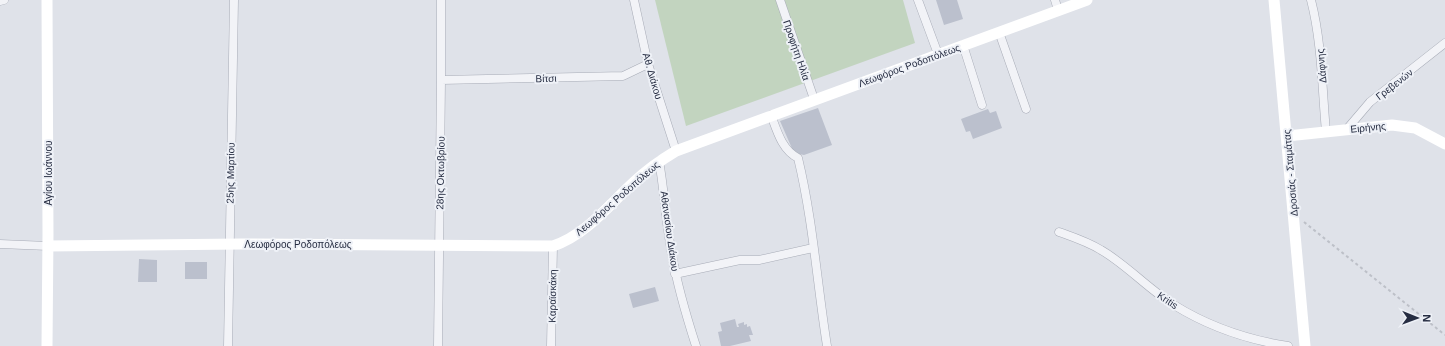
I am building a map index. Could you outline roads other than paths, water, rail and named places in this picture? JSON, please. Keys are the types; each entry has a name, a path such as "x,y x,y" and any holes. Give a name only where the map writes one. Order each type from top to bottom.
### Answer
{"street":[{"path":"0,1 4,0"},
{"name":"Αγίου Ιωάννου","path":"47,0 47,346"},
{"name":"25ης Μαρτίου","path":"228,346 234,0"},
{"name":"28ης Οκτωβρίου","path":"438,346 441,0"},
{"name":"Αθ. Διάκου","path":"634,0 648,64 676,150"},
{"name":"Προφήτη Ηλία","path":"780,0 814,99"},
{"path":"918,0 938,54"},
{"name":"Λεωφόρος Ροδοπόλεως","path":"0,244 48,246 229,244 553,246 579,233 635,181 659,161 676,150 999,32 1056,5 1087,0"},
{"name":"Δροσιάς - Σταμάτας","path":"1274,0 1305,346"},
{"name":"Δάφνης","path":"1311,0 1316,22 1322,65 1326,132"},
{"path":"999,32 1026,109"},
{"name":"Γρεβενών","path":"1347,129 1370,102 1445,43"},
{"path":"963,45 982,105"},
{"name":"Βίτσι","path":"441,80 623,76 648,64"},
{"path":"771,115 785,147 791,154 798,158 807,200 827,346"},
{"name":"Ειρήνης","path":"1286,136 1392,125 1415,128 1445,144"},
{"name":"Αθανασίου Διάκου","path":"659,161 663,180 669,242 675,274 696,346"},
{"name":"Kritis","path":"1059,232 1100,249 1159,295 1192,315 1245,336 1261,341 1288,346"},
{"name":"Καραϊσκάκη","path":"551,346 553,246"},
{"path":"675,274 740,260 759,260 813,248"}]}
